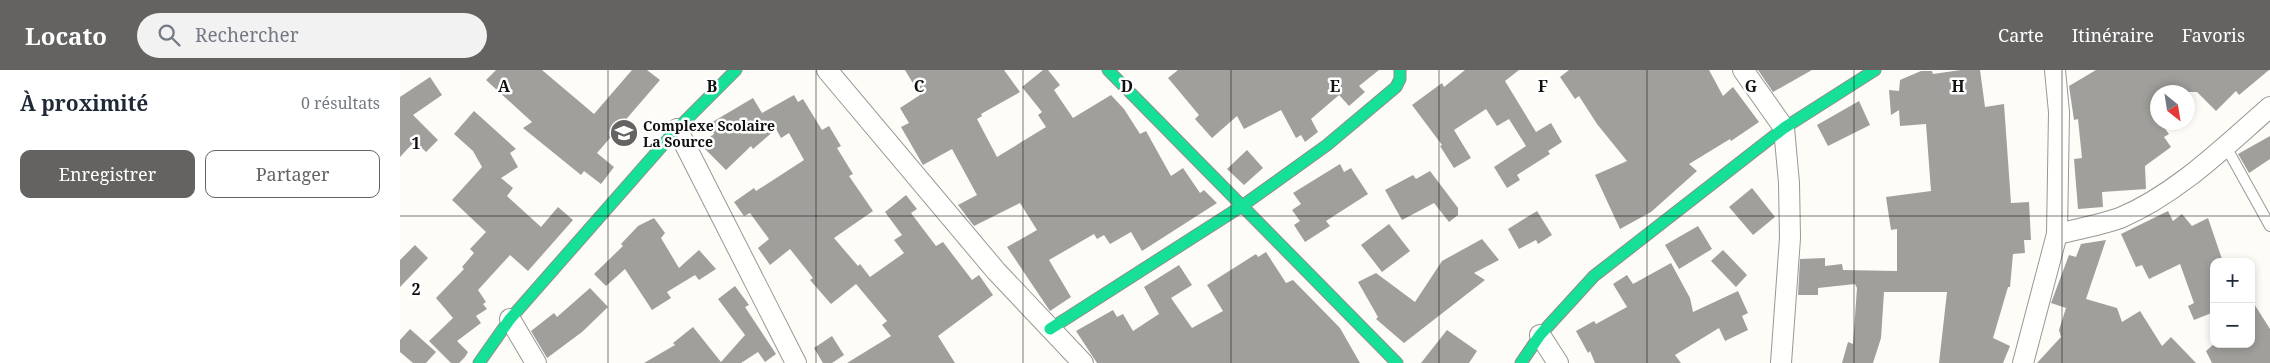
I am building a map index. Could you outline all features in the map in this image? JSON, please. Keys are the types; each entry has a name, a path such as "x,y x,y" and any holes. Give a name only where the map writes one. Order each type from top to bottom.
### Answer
{"street":[{"path":"479,363 510,319 676,129 736,70"},
{"path":"828,70 996,271 1083,363"},
{"path":"1108,70 1397,363"},
{"path":"1050,329 1242,206 1327,145 1396,87 1400,79 1400,70"},
{"path":"1743,70 1784,128 1789,183 1790,238 1781,363"},
{"path":"1521,363 1540,336 1594,276 1784,128 1875,70"},
{"path":"2022,363 2057,234 2059,112 2055,70"},
{"path":"2057,234 2119,218 2153,201 2191,174 2270,107"},
{"path":"676,129 796,363"},
{"path":"510,319 536,363"},
{"path":"1540,336 1558,363"}],"lane":[{"path":"2225,145 2270,226"}],"building":[{"path":"496,70 542,70 594,114 632,70 647,70 660,80 597,153 614,167 601,184 584,171 581,175 523,128 532,122 486,80"},
{"path":"905,70 1004,70 1020,92 981,114 982,116 977,119 997,157 1046,127 1038,115 1042,112 1022,87 1043,70 1048,70 1060,85 1054,90 1073,118 1111,95 1124,109 1140,134 1146,131 1171,176 1183,168 1200,193 1204,190 1217,203 1142,251 1131,232 1110,244 1104,235 1097,239 1094,234 1049,260 1071,297 1050,311 1007,247 1037,230 1020,203 974,226 958,205 977,195 952,149 923,165 901,127 909,123 900,108 920,95"},
{"path":"1178,70 1379,70 1359,86 1365,92 1349,106 1339,95 1311,119 1318,132 1305,142 1301,135 1296,138 1281,110 1244,129 1237,116 1212,138 1195,119 1199,115 1168,78"},
{"path":"1465,70 1519,70 1505,81 1536,132 1551,123 1562,142 1548,151 1550,154 1517,175 1520,180 1507,188 1494,167 1526,146 1509,119 1497,126 1486,109 1454,130 1471,158 1454,168 1440,146 1442,145 1412,105 1442,83 1444,87"},
{"path":"1569,70 1709,70 1723,96 1733,87 1759,122 1731,141 1730,139 1689,164 1697,171 1651,212 1620,229 1595,175 1627,161 1597,124 1579,96 1575,99 1560,77"},
{"path":"1758,70 1812,70 1773,92"},
{"path":"1961,70 1980,70 1985,107 2004,104 2011,203 2029,202 2031,240 2024,240 2025,253 2013,254 2010,287 2008,287 1993,338 2010,346 2003,363 1939,363 1947,292 1884,292 1881,338 1873,363 1842,363 1848,342 1853,344 1857,288 1855,284 1818,288 1818,295 1798,295 1800,259 1825,258 1825,266 1842,264 1843,270 1897,271 1897,229 1891,230 1886,197 1931,191 1926,124 1900,126 1899,110 1891,115 1889,90 1899,91 1900,80 1921,71 1932,71 1933,74"},
{"path":"2096,70 2269,70 2239,95 2236,91 2216,111 2195,92 2195,85 2150,85 2150,130 2166,130 2169,134 2164,137 2171,147 2145,166 2146,189 2102,192 2103,207 2078,209 2074,159 2082,158 2078,119 2074,120 2069,86"},
{"path":"430,77 442,95 413,115 438,140 426,152 415,141 400,157 400,97"},
{"path":"794,95 798,102 803,99 822,130 829,126 841,146 837,148 853,174 849,176 873,211 834,238 858,266 860,264 870,277 904,253 894,240 902,235 885,212 906,195 917,209 911,213 936,246 943,242 972,280 979,275 993,295 938,336 955,363 847,363 891,336 882,325 887,321 856,284 831,304 810,280 813,278 790,249 770,265 758,248 769,239 750,213 744,216 734,202 754,188 756,191 804,160 789,133 781,138 776,129 753,149 751,146 726,170 700,144 714,134 709,124 753,98 762,113"},
{"path":"1859,101 1870,125 1828,146 1817,125"},
{"path":"474,111 516,149 510,153 518,167 501,178 513,188 507,196 541,227 558,207 573,220 528,271 510,255 478,290 486,302 483,304 487,309 476,316 481,323 457,341 468,352 465,357 459,363 451,363 429,341 453,318 436,298 464,269 462,267 474,253 470,249 486,232 452,200 482,167 473,151 454,134"},
{"path":"2270,136 2270,159 2249,173 2238,154"},
{"path":"1247,150 1263,168 1244,185 1227,169"},
{"path":"1340,164 1344,172 1351,168 1368,194 1326,221 1330,226 1305,242 1294,225 1300,221 1292,210 1301,204 1293,193"},
{"path":"1430,171 1458,208 1458,215 1449,222 1434,203 1402,220 1385,190 1413,175 1416,179"},
{"path":"1752,188 1775,217 1753,235 1729,207"},
{"path":"1537,211 1552,235 1538,244 1536,240 1519,249 1508,229"},
{"path":"2168,211 2173,221 2182,214 2192,226 2208,218 2222,258 2210,258 2210,314 2194,320 2188,306 2194,303 2180,264 2149,279 2142,265 2136,267 2121,234"},
{"path":"654,218 665,233 661,238 679,268 699,250 716,269 699,280 695,275 667,292 671,298 652,310 625,269 606,286 594,274 623,246 621,244 638,226"},
{"path":"1389,224 1410,251 1382,272 1361,245"},
{"path":"1698,226 1712,249 1679,269 1665,245"},
{"path":"1482,239 1499,260 1474,273 1485,280 1404,343 1376,319 1378,317 1358,282 1376,273 1415,302 1442,261"},
{"path":"2106,240 2086,299 2117,308 2122,322 2140,311 2162,346 2171,337 2196,363 2037,363 2061,337 2059,330 2066,308 2051,303 2069,255 2076,257 2081,244"},
{"path":"415,245 428,258 400,287 400,260"},
{"path":"1723,250 1747,275 1736,287 1711,261"},
{"path":"1266,252 1286,283 1293,280 1340,328 1360,363 1097,363 1076,331 1113,310 1117,317 1123,314 1133,331 1159,314 1144,287 1179,265 1192,285 1171,298 1192,328 1223,311 1207,285 1256,254 1258,257"},
{"path":"1671,263 1690,298 1693,312 1738,291 1748,313 1742,316 1748,330 1725,341 1719,328 1675,355 1681,363 1595,363 1590,351 1588,353 1576,331 1594,321 1596,324 1627,307 1613,284 1627,275 1633,284"},
{"path":"735,286 749,305 745,307 776,354 765,362 758,352 741,363 644,363 675,345 673,343 693,327 721,362 745,335 718,299"},
{"path":"590,288 608,307 582,332 547,358 531,331 554,313 557,317"},
{"path":"2255,305 2270,329 2270,363 2212,363 2206,351 2210,348 2255,348"},
{"path":"410,329 436,352 426,363 413,363 400,352 400,340"},
{"path":"1447,330 1477,351 1469,363 1421,363"},
{"path":"832,336 844,355 832,363 823,363 814,348"}],"traffic: fast":[{"path":"479,363 510,319 677,129 736,70"},
{"path":"1108,70 1397,363"},
{"path":"1521,363 1540,335 1594,276 1784,128 1875,70"},
{"path":"1050,329 1242,206 1327,145 1396,87 1400,79 1400,71"}],"place":[{"name":"Complexe Scolaire La Source","path":"624,133"}]}
